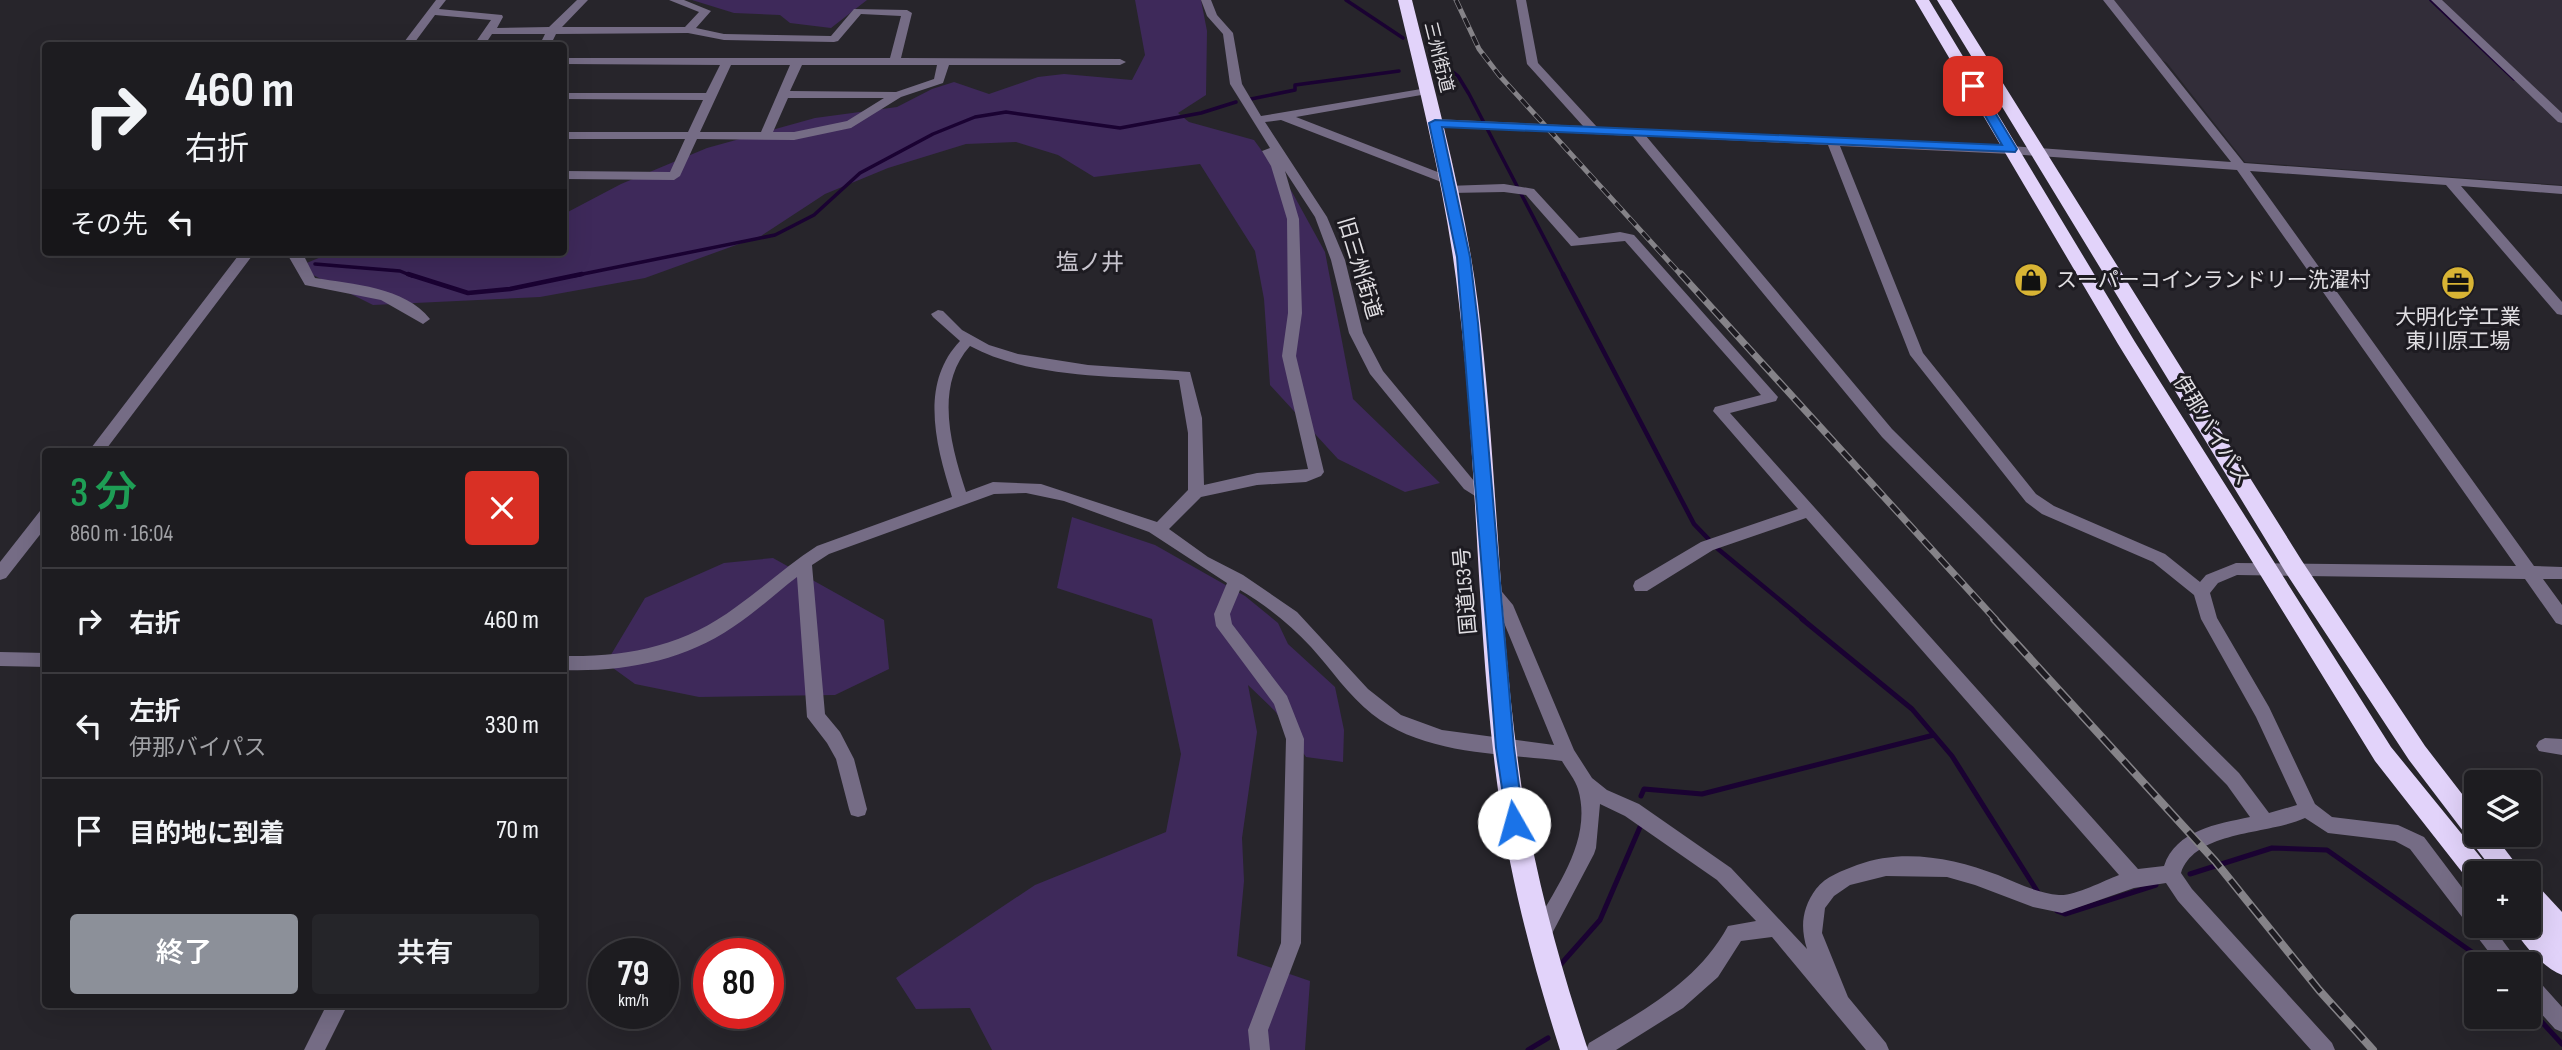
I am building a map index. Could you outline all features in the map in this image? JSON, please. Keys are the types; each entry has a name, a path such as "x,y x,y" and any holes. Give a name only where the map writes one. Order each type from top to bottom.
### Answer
{"highway":[{"name":"三州街道","path":"1405,0 1435,123"},
{"name":"伊那バイパス","path":"1922,0 2127,344 2383,754 2469,861"},
{"name":"伊那バイパス","path":"1944,0 2294,567 2417,753 2464,815"},
{"name":"国道153号","path":"1435,123 1463,257 1473,345 1505,748 1517,845 1538,939 1574,1050"},
{"name":"伊那バイパス","path":"2489,847 2500,861"},
{"path":"2541,907 2562,931"},
{"path":"2538,938 2562,962"}],"street":[{"path":"409,42 441,0"},
{"path":"546,42 553,30 583,0"},
{"path":"674,0 706,10 688,30"},
{"name":"旧三州街道","path":"1206,0 1212,16 1228,33 1236,84 1321,218 1338,260 1356,333 1377,374 1469,485 1483,495"},
{"path":"1521,0 1533,64 1593,130"},
{"path":"2108,0 2240,166 2562,618"},
{"path":"2436,0 2562,119"},
{"path":"489,31 688,30 724,37 834,39 858,11 907,13 895,60"},
{"path":"432,12 498,18 481,42"},
{"path":"765,136 795,60 799,39"},
{"path":"567,61 1120,62"},
{"path":"567,175 674,176 727,61"},
{"path":"567,135 794,136 851,124 897,95 939,81 944,61"},
{"path":"1159,530 1196,492 1257,479 1306,476 1316,471 1289,356 1295,313 1293,219 1277,166 1256,131 1258,120 1427,91"},
{"path":"783,94 897,95"},
{"path":"567,96 710,97"},
{"path":"1283,116 1450,185 1518,189 1535,195 1576,243 1620,236 1629,238 1771,397 1720,411 2135,879"},
{"path":"1435,123 2011,149 2562,190"},
{"path":"1636,132 1887,433 2233,779 2264,822"},
{"path":"1832,141 1917,355 2031,498 2048,510 2159,558 2201,592 2209,619 2263,712 2302,792 2307,809 2328,825 2398,833 2417,843 2464,905"},
{"path":"2451,183 2562,311"},
{"path":"98,448 245,256"},
{"path":"296,256 310,282 367,291 414,309 423,319"},
{"path":"938,314 968,340 986,351 1092,371 1185,375 1193,397 1197,447 1196,492"},
{"path":"960,499 949,467 942,399 945,372 953,357 968,340"},
{"path":"567,663 628,662 674,651 727,623 804,561 857,536 894,526 960,499 993,488 1020,485 1048,488 1159,530 1186,551 1278,605 1301,625 1358,692 1385,717 1425,734 1505,748 1567,754"},
{"path":"1641,586 1713,544 1809,511"},
{"path":"0,574 42,520"},
{"path":"804,561 816,717 831,731 850,765 858,809"},
{"path":"2201,592 2225,572 2267,568 2562,573"},
{"path":"1237,579 1222,614 1224,626 1281,701 1295,739 1292,943 1258,1030 1260,1050"},
{"path":"1492,592 1507,610 1567,754 1586,784 1601,796 1632,810 1724,874 1776,927 1879,1050"},
{"path":"0,659 42,660"},
{"path":"1538,939 1587,848 1591,828 1586,784"},
{"path":"2307,809 2291,819 2222,831 2180,849 2172,862 2171,875 2185,895 2325,1050"},
{"path":"1839,1000 1811,925 1818,902 1830,884 1896,865 1948,868 2061,904 2135,879 2159,873 2171,875"},
{"path":"1596,1050 1701,981 1728,949 1735,933 1776,927"},
{"path":"2489,938 2501,952"},
{"path":"2541,998 2562,1022"},
{"path":"314,1050 336,1008"}],"shaded area":[{"path":"692,0 867,0 831,28 790,23 780,15 734,13"},
{"path":"1135,0 1201,0 1207,31 1206,95 1178,113 1189,122 1254,140 1292,192 1325,252 1353,399 1440,483 1405,492 1338,459 1270,385 1264,299 1255,251 1200,164 1094,177 1058,155 1016,142 966,144 888,168 825,194 761,236 645,278 540,297 373,305 297,267 323,256 567,256 567,212 621,184 707,148 815,118 897,107 932,89 954,82 989,94 1038,77 1064,74 1132,80 1145,55"},
{"path":"2111,0 2562,0 2562,185 2245,162 2167,63 2155,56"},
{"path":"1072,517 1155,545 1245,596 1278,623 1288,644 1335,687 1344,730 1343,762 1306,757 1275,711 1248,685 1257,732 1242,838 1244,881 1237,956 1310,981 1305,1050 992,1050 970,1008 916,1009 896,978 1035,885 1166,832 1181,754 1152,619 1057,588"},
{"path":"773,558 884,620 889,669 835,695 699,697 635,684 606,663 645,598 724,563"}],"waterway":[{"path":"1346,0 1403,38"},
{"path":"2431,0 2514,79"},
{"path":"1437,59 1458,76 1469,94 1564,276"},
{"path":"1251,99 1295,90 1295,85 1399,71"},
{"path":"573,276 775,235 814,215 860,173 933,134 975,117 1006,112 1120,128 1201,113 1236,102"},
{"path":"315,264 400,271 412,276"},
{"path":"408,274 468,293 510,289 582,274"},
{"path":"1563,274 1694,524 1718,549 1804,620"},
{"path":"1802,619 1912,709 1952,756 2039,894"},
{"path":"1641,796 1644,789 1702,794 1934,735"},
{"path":"1561,964 1600,920 1640,827"},
{"path":"2190,874 2272,848 2327,850 2472,952"},
{"path":"2057,911 2065,914 2156,885"},
{"path":"2541,1021 2562,1044"},
{"path":"1528,1050 1548,1038"}],"railway":[{"path":"1456,0 1479,49 1499,75 1682,276"},
{"path":"1681,274 1996,620"},
{"path":"1994,619 2215,861 2319,990 2373,1050"}],"place":[{"name":"スーパーコインランドリー洗濯村","path":"2031,280"},
{"name":"大明化学工業 東川原工場","path":"2458,283"}],"district":[{"name":"塩ノ井","path":"1090,262"}],"route":[{"path":"1514,823 1483,495 1471,323 1451,189 1435,123 2011,149 1973,86"}]}
